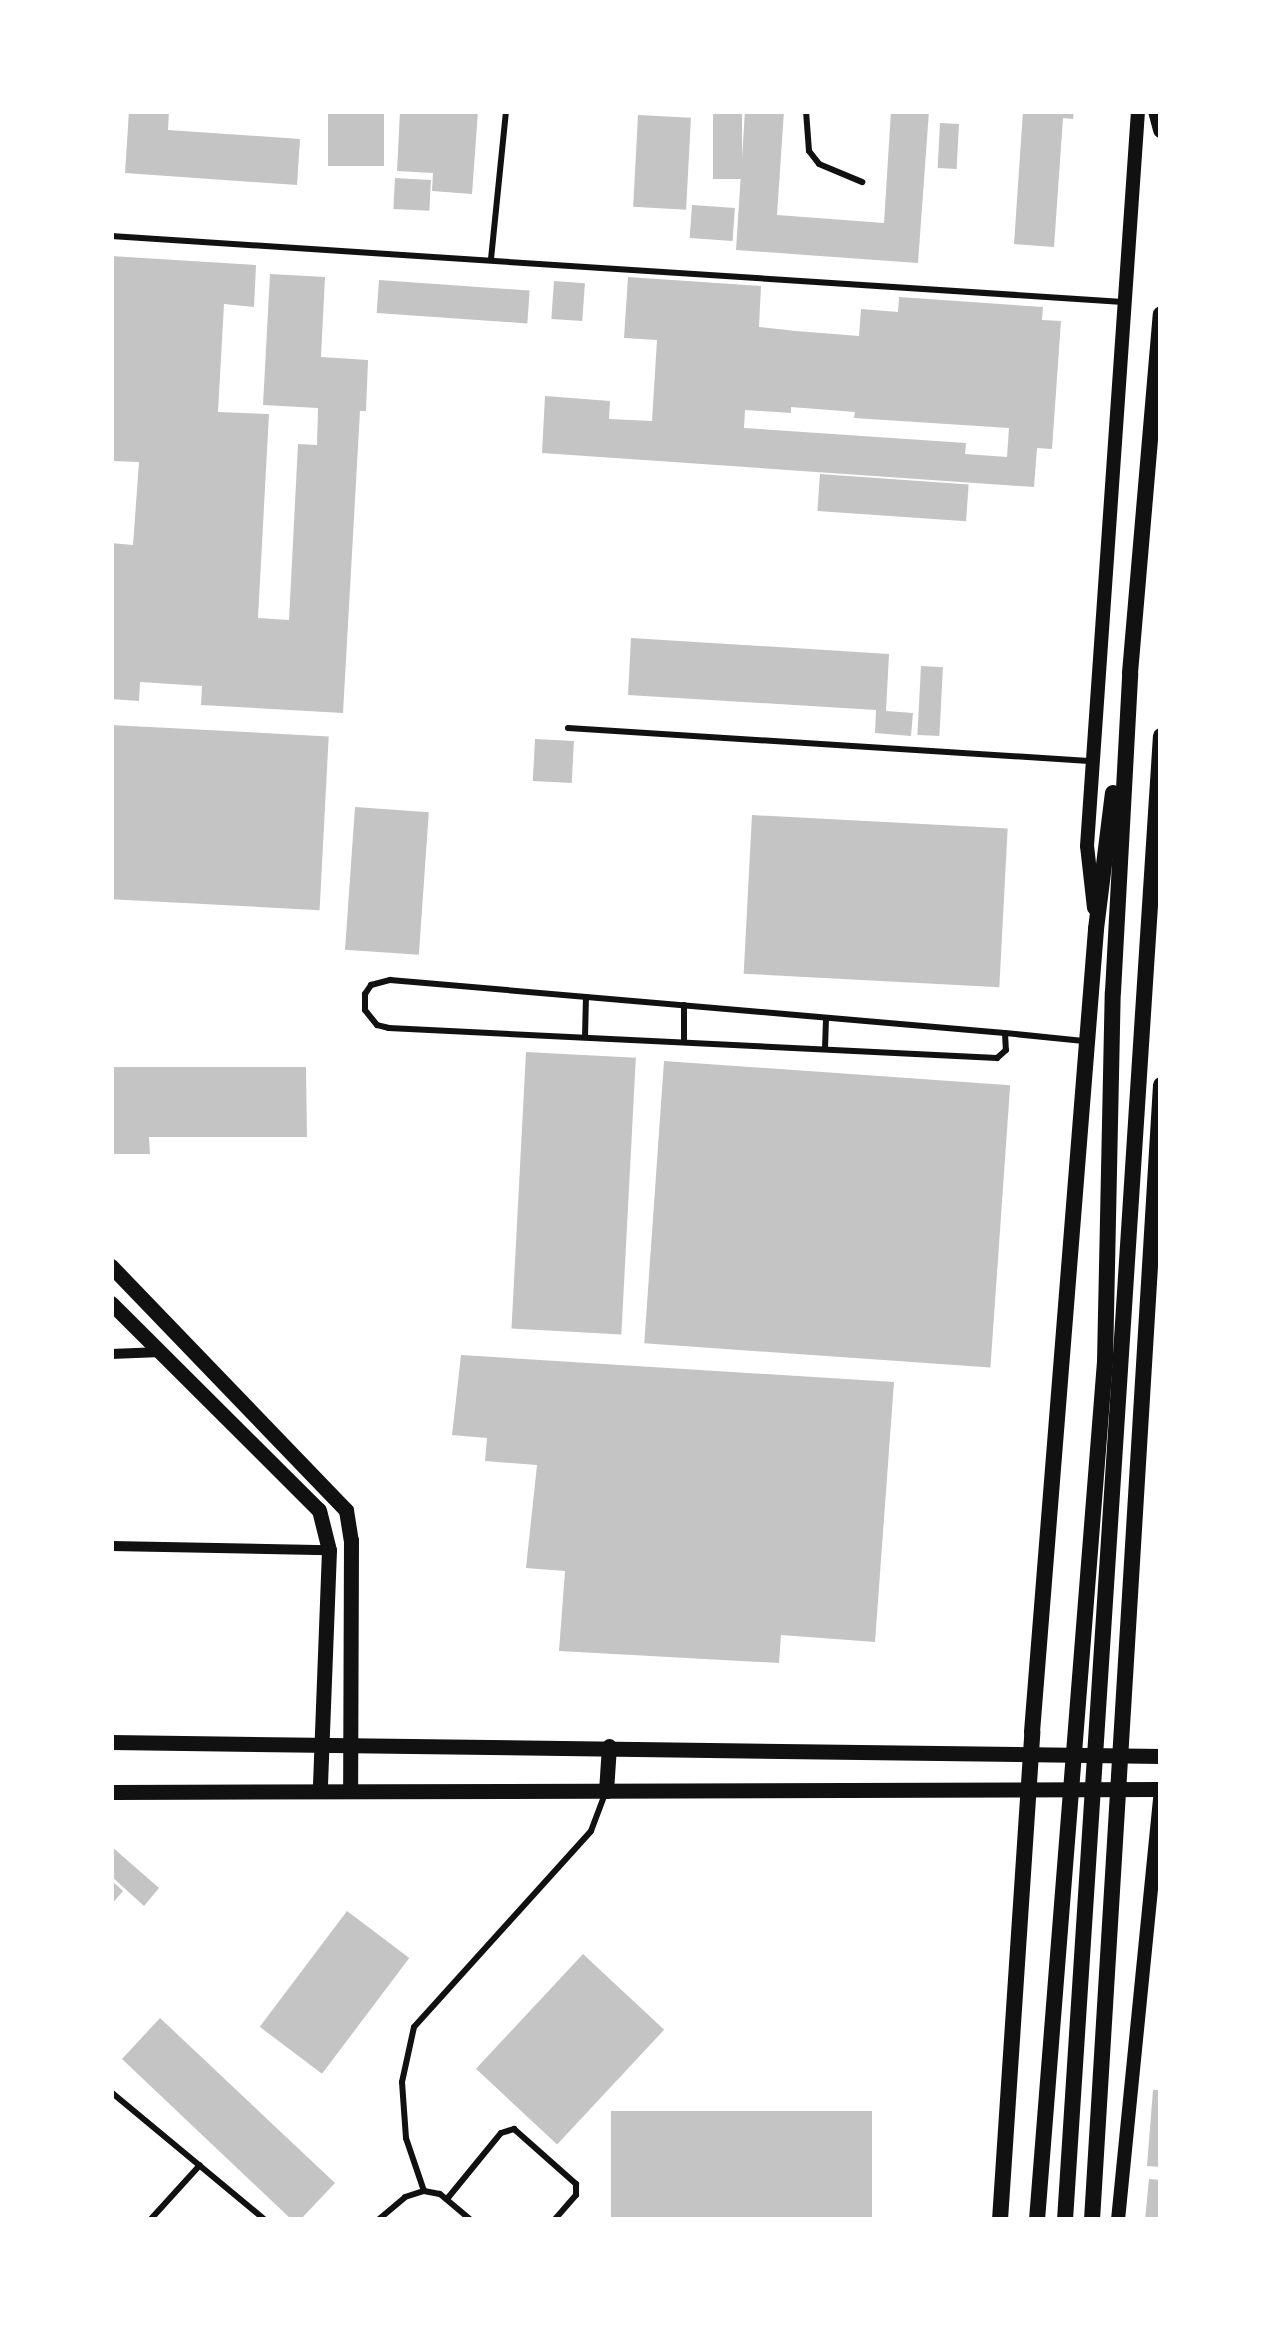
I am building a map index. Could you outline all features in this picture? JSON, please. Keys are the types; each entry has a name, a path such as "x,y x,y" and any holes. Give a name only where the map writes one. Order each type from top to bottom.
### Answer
{"main road":[{"path":"1156,111 1161,130"},
{"path":"1037,2220 1105,1362 1112,992 1130,673 1161,314"},
{"path":"1000,2220 1036,1792 1096,929 1130,673"},
{"path":"1064,2220 1161,736"},
{"path":"1092,2220 1112,1756 1161,1085"},
{"path":"111,1266 346,1510 351,1540 350,1790"},
{"path":"111,1303 319,1510 329,1550 320,1789"},
{"path":"111,1742 1161,1756"},
{"path":"606,1791 609,1746"},
{"path":"111,1792 1161,1790"}],"street":[{"path":"1096,929 1087,846 1138,111"},
{"path":"111,1354 161,1352"},
{"path":"111,1546 329,1550"},
{"path":"1118,2220 1161,1790"}],"lane":[{"path":"491,260 506,111"},
{"path":"806,111 809,151 820,164 862,182"},
{"path":"111,236 1123,302"},
{"path":"568,728 1093,761"},
{"path":"1005,1033 1006,1050 997,1058 388,1028 377,1025 365,1010 365,994 371,985 390,980 1005,1033 1088,1042"},
{"path":"585,1037 586,997"},
{"path":"684,1005 684,1042"},
{"path":"825,1048 826,1018"},
{"path":"424,2191 406,2138 402,2082 414,2027 591,1831 606,1791"},
{"path":"111,2092 265,2220"},
{"path":"447,2199 500,2133 514,2129 576,2183 576,2195 554,2220"},
{"path":"150,2220 200,2164"},
{"path":"378,2220 406,2198 424,2191 447,2199 471,2220"}],"building":[{"path":"129,111 169,111 168,130 300,139 297,185 125,173"},
{"path":"328,111 384,111 384,166 328,166"},
{"path":"400,111 478,111 472,194 432,191 433,173 397,171"},
{"path":"713,111 742,111 742,179 713,179"},
{"path":"745,111 784,111 777,215 884,223 891,111 929,111 918,263 736,250"},
{"path":"1023,111 1074,111 1073,119 1063,118 1054,247 1014,244"},
{"path":"638,115 691,118 686,210 633,207"},
{"path":"940,123 959,124 957,169 938,168"},
{"path":"395,178 431,180 429,211 393,209"},
{"path":"692,205 735,208 733,241 690,238"},
{"path":"111,256 256,265 254,307 224,304 218,412 269,414 258,618 289,620 298,444 317,445 318,408 263,405 270,274 325,277 321,357 368,360 366,411 360,411 343,713 201,705 202,686 140,682 139,701 111,699 111,543 133,545 139,462 111,461"},
{"path":"628,277 761,286 759,327 859,336 861,309 898,312 899,297 1043,307 1042,320 1061,321 1052,449 1037,448 1034,487 542,453 545,396 610,401 609,419 652,421 657,340 624,338","holes":["791,407 855,412 854,418 1009,428 1007,457 965,454 966,443 744,428 745,410 791,413"]},
{"path":"379,280 530,291 527,323 377,313"},
{"path":"554,281 585,283 582,321 551,319"},
{"path":"820,474 969,484 966,521 817,511"},
{"path":"631,638 889,654 886,711 913,713 911,736 875,733 876,710 628,695"},
{"path":"921,666 943,667 939,736 917,735"},
{"path":"111,725 329,736 320,910 111,899"},
{"path":"535,739 574,741 572,783 533,781"},
{"path":"355,807 429,812 419,955 345,950"},
{"path":"752,815 1008,828 999,987 744,974"},
{"path":"526,1052 636,1058 621,1334 512,1329"},
{"path":"664,1061 1010,1085 990,1368 644,1343"},
{"path":"111,1067 306,1067 307,1137 149,1137 150,1154 111,1154"},
{"path":"461,1355 894,1382 875,1642 781,1635 779,1663 559,1651 565,1571 526,1568 537,1465 485,1461 487,1438 452,1435"},
{"path":"111,1846 159,1888 144,1906 111,1876"},
{"path":"111,1880 123,1891 111,1905"},
{"path":"347,1911 409,1958 322,2074 260,2027"},
{"path":"583,1954 664,2030 557,2145 476,2069"},
{"path":"160,2018 335,2183 300,2220 292,2220 122,2059"},
{"path":"1153,2090 1161,2090 1161,2167 1147,2166"},
{"path":"611,2111 872,2111 872,2220 611,2220"},
{"path":"1149,2179 1161,2180 1161,2220 1145,2220"}]}
